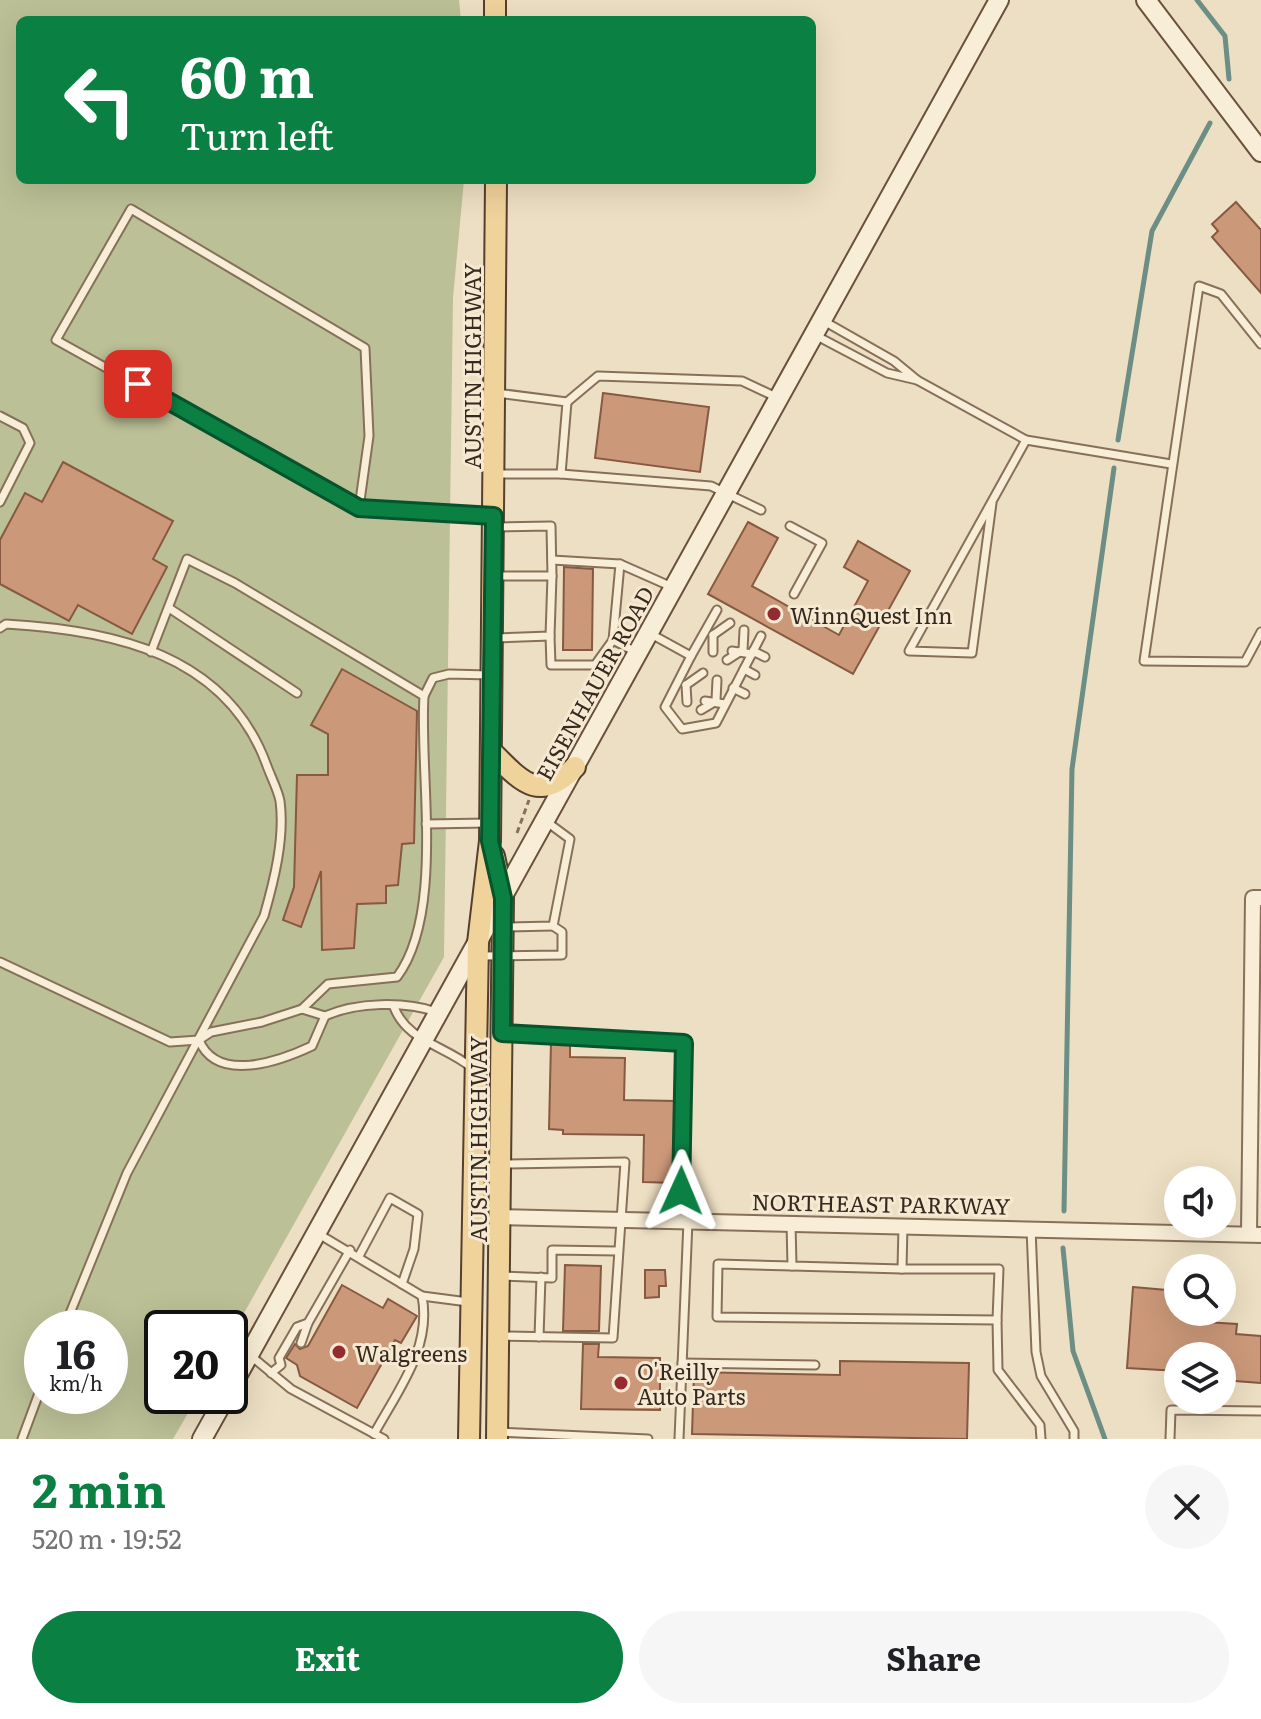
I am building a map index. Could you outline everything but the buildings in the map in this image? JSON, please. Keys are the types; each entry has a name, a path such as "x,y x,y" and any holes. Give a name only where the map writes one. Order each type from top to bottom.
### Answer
{"main road":[{"name":"EISENHAUER ROAD","path":"249,1355 423,1040 478,950 545,821 999,0"},
{"path":"1146,0 1261,152"},
{"name":"AUSTIN HIGHWAY","path":"469,1439 478,950 490,832 492,752 496,184"},
{"path":"492,752 524,782 539,788 563,779 575,767"},
{"name":"AUSTIN HIGHWAY","path":"490,832 503,898 497,1436"},
{"path":"202,1439 216,1414"}],"street":[{"path":"1255,1234 1257,898"},
{"name":"NORTHEAST PARKWAY","path":"501,1217 1255,1234"}],"lane":[{"path":"359,508 369,436 365,348 131,209 56,340 359,508 551,526 551,665 595,665 613,640 620,564"},
{"path":"1261,344 1221,294 1199,286 1144,661 1245,662 1261,632"},
{"path":"817,327 887,373 917,380"},
{"path":"817,327 894,361 917,380 1026,440 1171,464"},
{"path":"561,474 567,402 598,376 742,381 779,398"},
{"path":"495,393 567,402"},
{"path":"0,416 23,428 30,443 0,502"},
{"path":"992,503 972,653 909,651 1026,440"},
{"path":"494,474 561,474 711,486 761,510"},
{"path":"790,526 822,543 794,594"},
{"path":"151,652 187,559 235,583 424,696"},
{"path":"552,560 620,564 674,587"},
{"path":"494,576 552,576"},
{"path":"169,608 297,693"},
{"path":"713,652 712,636 717,610"},
{"path":"687,702 685,686 691,656 730,623"},
{"path":"0,628 6,624 97,633 195,670 242,713 262,750 280,801 276,872 264,916 127,1173 71,1310"},
{"path":"743,650 744,630"},
{"path":"649,633 691,656"},
{"path":"712,636 724,633"},
{"path":"493,638 550,636"},
{"path":"703,673 665,707 682,729 716,723 761,636"},
{"path":"613,640 638,653"},
{"path":"738,640 743,650"},
{"path":"727,660 743,650"},
{"path":"732,651 743,650 765,657"},
{"path":"744,669 755,675"},
{"path":"0,962 119,1016 160,1040 199,1040 211,1032 262,1022 302,1009 328,984 397,977 415,944 422,902 426,824 424,696 433,678 449,674 493,675"},
{"path":"716,700 717,680"},
{"path":"685,686 697,683"},
{"path":"733,688 745,694"},
{"path":"711,691 716,700"},
{"path":"705,701 716,700 725,704"},
{"path":"701,710 716,700"},
{"path":"545,821 570,839 553,926"},
{"path":"426,824 490,832"},
{"path":"478,950 502,955 562,955 562,932 553,926 503,927"},
{"path":"302,1009 325,1016 351,1004 394,1007 405,1004 439,1013"},
{"path":"394,1007 404,1024 423,1040 452,1052 476,1072"},
{"path":"199,1040 204,1052 217,1062 243,1065 283,1060 312,1046 325,1016"},
{"path":"502,1033 684,1043 679,1439"},
{"path":"499,1336 613,1338 625,1162 501,1164"},
{"path":"359,1256 390,1198 418,1214 414,1249 402,1284"},
{"path":"791,1223 792,1266"},
{"path":"902,1269 903,1225"},
{"path":"1031,1228 1036,1352 1041,1376 1074,1431 1074,1439"},
{"path":"316,1233 350,1250 422,1296 471,1303"},
{"path":"301,1343 308,1323 350,1250"},
{"path":"500,1276 552,1278 552,1250 617,1251"},
{"path":"997,1320 717,1317 718,1264 999,1269 998,1370 1040,1425 1041,1439"},
{"path":"539,1337 541,1277"},
{"path":"374,1434 423,1344 426,1317 422,1296"},
{"path":"281,1365 279,1358 297,1327 308,1323"},
{"path":"249,1355 291,1389 384,1439"},
{"path":"271,1373 291,1361"},
{"path":"682,1363 815,1365"},
{"path":"1170,1439 1171,1410 1261,1411"},
{"path":"22,1439 31,1414"},
{"path":"497,1436 648,1439"}],"path":[{"path":"516,830 529,799"}],"green space":[{"path":"0,0 459,0 461,16 16,16 16,184 464,184 453,298 444,957 246,1310 144,1310 144,1414 188,1414 173,1439 0,1439"}],"waterway":[{"path":"1197,0 1225,36 1229,79"},
{"path":"1118,440 1152,231 1210,123"},
{"path":"1064,1211 1072,769 1114,468"},
{"path":"1063,1248 1073,1351 1105,1439"}],"place":[{"name":"WinnQuest Inn","path":"774,614"},
{"name":"Walgreens","path":"339,1352"},
{"name":"O'Reilly Auto Parts","path":"621,1383"}],"route":[{"path":"138,384 359,508 494,516 490,841 503,898 502,1033 684,1043 681,1191"}]}
